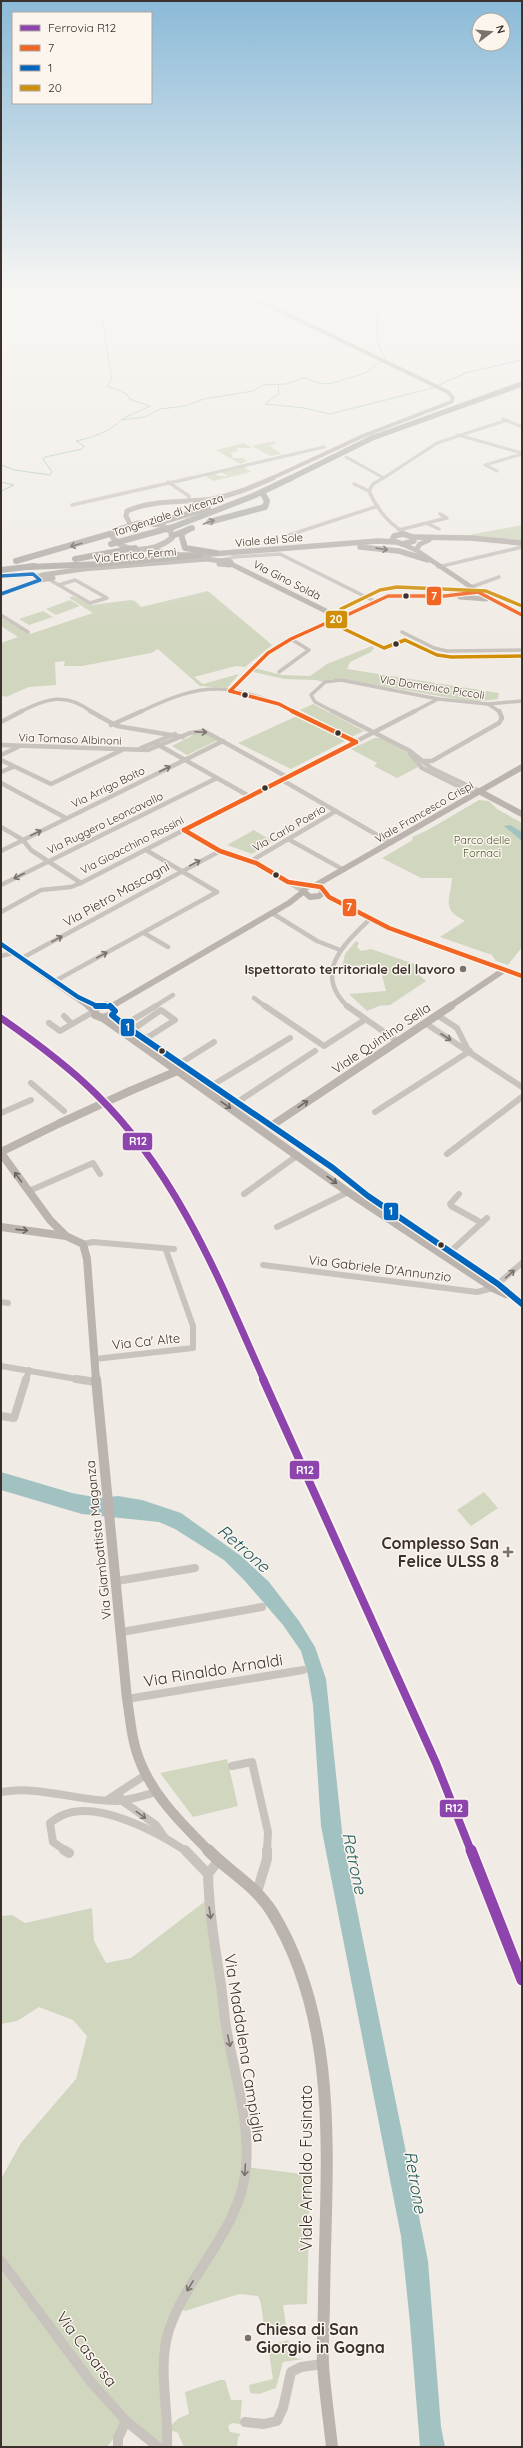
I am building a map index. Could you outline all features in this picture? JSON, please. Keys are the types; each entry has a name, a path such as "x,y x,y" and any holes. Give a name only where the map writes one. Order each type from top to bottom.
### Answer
{"highway":[{"name":"Tangenziale di Vicenza","path":"70,554 173,527 253,496 372,438 455,408"},
{"path":"172,536 223,517 265,507 267,501 263,494 264,491"},
{"path":"154,524 253,496"},
{"path":"189,529 181,534 181,540 185,548 216,553"},
{"path":"1,567 113,533"},
{"path":"28,566 135,548"},
{"name":"Tangenziale di Vicenza","path":"1,567 85,551"},
{"path":"1,567 101,564 199,556"},
{"path":"1,567 55,558"}],"main road":[{"path":"113,533 130,524 154,524 168,528 172,536 166,543"},
{"name":"Viale del Sole","path":"113,533 112,536 116,543 135,548 199,556 394,539 402,544 412,539"},
{"name":"Viale del Sole","path":"145,549 166,543 167,549 178,553 216,553 394,539 470,538 522,545"},
{"path":"412,539 522,545"},
{"path":"245,552 358,546 399,551 428,560"}],"street":[{"path":"130,524 126,516 127,511 142,504 225,497 249,490 363,436 435,408"},
{"path":"503,418 522,427"},
{"path":"369,491 373,484 382,477 437,443 507,420"},
{"path":"458,435 522,453"},
{"path":"72,504 324,447"},
{"path":"497,471 485,465 522,453"},
{"path":"346,458 382,477"},
{"path":"168,482 189,496 189,500"},
{"path":"354,484 369,491 378,506 397,529 412,539 416,550"},
{"path":"286,536 378,506"},
{"path":"397,529 428,524 447,518 440,514"},
{"path":"428,524 439,529"},
{"path":"394,539 397,529"},
{"path":"416,550 420,544 429,540"},
{"path":"402,544 416,550 438,567 479,593 522,615"},
{"path":"438,567 522,545"},
{"name":"Via Enrico Fermi","path":"41,577 51,578 83,569 207,559 229,562 239,556 280,554 374,601"},
{"name":"Via Gino Soldà","path":"229,562 334,618"},
{"path":"1,576 33,574 41,577"},
{"path":"451,574 466,586 470,595"},
{"path":"1,594 41,577"},
{"path":"471,587 500,577"},
{"path":"51,578 59,585 90,603 107,598 74,580 59,585"},
{"path":"470,595 479,593"},
{"path":"230,691 268,653 291,639 334,618 344,620 346,618 345,616 374,601 397,595 445,596 470,595 479,593"},
{"path":"470,595 495,601"},
{"path":"1,615 28,632"},
{"path":"402,632 410,633 430,643 452,649 522,649 447,651 434,648 402,632"},
{"path":"279,672 309,650 291,639"},
{"name":"Via Domenico Piccoli","path":"373,732 315,702 310,697 314,691 325,682 341,680 438,699 488,704 501,712 502,718 499,724 432,761 424,761"},
{"path":"112,725 194,690 230,691 253,694 272,701 310,718 356,742"},
{"name":"Via Gioacchino Rossini","path":"1,912 41,890 72,887 81,883 438,699"},
{"path":"1,722 40,702 67,700 77,702 101,720 112,725 175,734 183,737"},
{"path":"488,704 522,701"},
{"name":"Via Tomaso Albinoni","path":"1,745 155,750 195,732 204,731 287,777"},
{"path":"373,732 408,750 431,768 477,793"},
{"name":"Via Tomaso Albinoni","path":"138,749 175,734"},
{"name":"Via Arrigo Boito","path":"1,851 224,741"},
{"path":"155,743 249,796"},
{"path":"3,754 20,746"},
{"name":"Via Tomaso Albinoni","path":"1,749 3,754"},
{"path":"1,760 50,784 122,750"},
{"path":"417,757 422,768 522,814"},
{"name":"Viale Francesco Crispi","path":"112,1006 289,903 308,886 316,885 337,874 522,766"},
{"path":"1,772 13,767"},
{"name":"Via Ruggero Leoncavallo","path":"1,885 217,778"},
{"path":"282,780 391,843"},
{"path":"1,783 66,818"},
{"name":"Via Carlo Poerio","path":"251,861 336,811"},
{"path":"1,827 23,840 31,850 81,883"},
{"path":"184,830 220,850 251,861 303,892 314,897 337,901"},
{"path":"288,839 344,870"},
{"path":"55,981 217,892 146,850"},
{"name":"Via Pietro Mascagni","path":"22,958 220,850"},
{"name":"Viale Francesco Crispi","path":"289,903 314,897 324,891 337,874"},
{"path":"288,882 308,886"},
{"path":"316,885 337,901 389,928 522,976"},
{"path":"272,913 317,941 340,950"},
{"path":"370,919 340,950 330,971 331,983 336,994 346,1007 363,1021 397,1041"},
{"path":"144,932 168,947"},
{"path":"1,944 95,1009 97,1017 103,1018 156,1056 168,1068 158,1078"},
{"path":"1,956 14,953"},
{"name":"Viale Quintino Sella","path":"271,1126 504,970"},
{"path":"124,1025 173,996"},
{"path":"254,998 324,1046 363,1021"},
{"path":"49,1023 60,1031 95,1009 106,1004 112,1006 115,1011 112,1015 103,1018"},
{"path":"132,1030 161,1010 175,1020 144,1039"},
{"path":"112,1015 179,1067 348,1192 522,1304"},
{"path":"437,1015 457,1028 469,1050"},
{"path":"64,1016 72,1024"},
{"path":"425,1023 469,1050 522,1087"},
{"path":"211,1086 290,1038"},
{"path":"66,1236 50,1220 1,1153 60,1123 158,1078 179,1067 214,1042"},
{"path":"375,1112 469,1050"},
{"path":"236,1103 315,1051"},
{"path":"156,1056 179,1067"},
{"path":"158,1078 176,1075 196,1079 211,1086 271,1126 450,1252 495,1286"},
{"path":"31,1082 64,1111"},
{"path":"448,1154 522,1097"},
{"path":"1,1113 31,1100"},
{"path":"244,1194 298,1155"},
{"path":"29,1191 93,1163 100,1174"},
{"path":"277,1227 348,1192"},
{"path":"459,1194 450,1204 451,1206 482,1223"},
{"path":"450,1252 487,1218"},
{"path":"43,1232 48,1228 50,1220"},
{"path":"1,1227 66,1236 83,1244 93,1242 166,1250 174,1249"},
{"name":"Via Giambattista Maganza","path":"83,1244 87,1259 96,1382 122,1632 127,1699 136,1751 156,1792 178,1820"},
{"name":"Via Ca' Alte","path":"95,1359 194,1348 193,1326 166,1250"},
{"path":"495,1286 522,1263"},
{"name":"Via Gabriele D'Annunzio","path":"263,1265 433,1288 477,1292 486,1292 495,1286"},
{"path":"1,1366 96,1382"},
{"path":"1,1416 14,1418 29,1370"},
{"path":"117,1581 195,1568"},
{"path":"122,1632 262,1607"},
{"name":"Via Rinaldo Arnaldi","path":"127,1699 303,1670"},
{"path":"232,1766 252,1762 268,1832 267,1859 257,1892"},
{"path":"1,1792 20,1789 107,1800 120,1796 147,1774"},
{"path":"120,1796 134,1800 156,1792"},
{"path":"120,1796 156,1825 165,1838"},
{"path":"68,1853 55,1848 50,1838 50,1823 58,1815 68,1811 81,1811 118,1817 165,1838 188,1852 208,1874 218,1861"},
{"name":"Viale Arnaldo Fusinato","path":"178,1820 218,1861 238,1875 257,1892 282,1929 292,1948 307,1989 320,2047 326,2150 323,2229 323,2364 332,2447"},
{"name":"Via Maddalena Campiglia","path":"167,2447 168,2434 165,2381 168,2332 182,2299 221,2238 243,2187 246,2167 245,2130 241,2100 226,2025 215,1950 208,1899 208,1874"},
{"name":"Via Casarsa","path":"1,2261 91,2382 126,2421 158,2447"},
{"path":"245,2422 264,2424 277,2421 284,2409 289,2374 294,2369 323,2364"},
{"path":"118,2447 118,2438 126,2421"}],"green space":[{"path":"274,441 276,443 270,446 282,454 270,456 252,446"},
{"path":"244,443 252,448 236,448 238,451 231,453 233,458 243,458 247,461 240,464 216,450"},
{"path":"241,465 251,472 213,481 203,474 212,473 218,476 228,476 220,471"},
{"path":"522,525 522,543 470,538 469,535"},
{"path":"208,591 272,645 245,667 236,666 194,677 203,684 239,674 227,688 200,686 158,649 151,653 82,666 64,666 65,661 55,662 56,685 29,687 6,697 1,695 1,643 18,637 1,626 1,617 30,634 93,613 69,598 73,596 92,605 130,600 135,601 141,607"},
{"path":"70,600 80,606 56,615 46,609"},
{"path":"43,611 53,617 29,625 19,619"},
{"path":"372,646 374,648 371,652 350,662 347,669 499,693 498,699 474,702 341,679 331,679 323,682 316,680 284,679 250,671 254,668 282,675 310,676 327,664"},
{"path":"313,704 364,731 351,737 300,710"},
{"path":"299,715 345,741 291,769 238,743"},
{"path":"197,733 204,733 218,740 187,755 172,746"},
{"path":"375,738 381,738 410,754 418,767 397,778 374,766 377,763 351,749"},
{"name":"Parco delle Fornaci","path":"479,800 489,801 497,809 522,823 522,947 508,965 496,961 492,955 440,937 465,921 457,917 450,908 449,899 452,878 421,878 382,858 413,840 412,837 428,830"},
{"path":"254,830 272,841 252,854 227,845"},
{"path":"356,941 359,943 357,947 361,951 371,949 417,965 419,975 426,981 390,1005 379,1006 367,1011 349,994 386,991 379,964 342,967 345,954"},
{"path":"484,1492 498,1508 471,1526 457,1510"},
{"path":"227,1759 238,1806 193,1817 160,1773"},
{"path":"208,1899 232,2052 246,2167 310,2175 307,2304 283,2305 287,2331 269,2335 266,2331 258,2296 239,2294 185,2311 181,2308 168,2332 168,2428 179,2418 189,2414 185,2392 220,2380 225,2380 231,2400 242,2400 240,2424 232,2423 228,2426 230,2432 241,2434 238,2437 237,2447 184,2447 178,2433 168,2429 167,2447 158,2447 126,2421 107,2447 1,2447 1,2179 21,2143 76,2079 87,2036 73,2020 39,2007 17,2021 1,2024 1,1916 12,1915 25,1923 92,1908 94,1941 106,1963 131,1958"},
{"path":"288,2340 295,2358 303,2359 283,2362 276,2388 259,2394 250,2393 249,2385 273,2379 268,2346"}],"water":[{"path":"510,825 522,832 522,841 504,826"},
{"path":"1,1472 72,1493 99,1498 118,1496 142,1500 181,1513 241,1556 269,1582 299,1621 315,1647 326,1679 343,1841 428,2261 441,2427 445,2447 420,2447 401,2236 321,1826 313,1705 308,1675 301,1651 283,1625 244,1580 224,1560 175,1529 159,1522 82,1514 1,1490"}],"waterway":[{"path":"122,419 145,408"},
{"path":"1,465 15,470 50,475 52,472 43,459 45,457 82,449 84,446 76,441 100,434 112,428 121,420 145,417 160,409 166,408"},
{"path":"305,408 330,414 353,408"},
{"path":"1,482 14,485 1,491"}],"railway":[{"path":"1,1023 45,1050 65,1066 101,1101 150,1160"}],"rail line":[{"name":"R12","path":"1,1018 37,1043 68,1068 96,1094 122,1122 167,1182 208,1255 436,1763 522,1980"}],"transit line":[{"name":"1","path":"1,576 33,574 40,580 1,594"},
{"name":"20","path":"522,606 486,591 397,587 380,590 341,609 336,620 340,627 384,648 405,640 437,655 451,657 522,656"},
{"name":"7","path":"345,616 388,596 445,596 478,592 522,615"},
{"name":"7","path":"230,691 268,653 291,639 333,620"},
{"name":"7","path":"230,691 279,704 356,742"},
{"name":"7","path":"184,830 356,742"},
{"name":"7","path":"184,830 220,851 256,863 288,882 321,887 329,897 389,928 522,976"},
{"name":"1","path":"1,944 49,979 78,997 97,1006 112,1006 115,1011 112,1015 124,1025 333,1168 368,1196 498,1284 522,1304"}],"place":[{"name":"Ispettorato territoriale del lavoro","path":"463,969"},
{"name":"Complesso San Felice ULSS 8","path":"508,1552"},
{"name":"Chiesa di San Giorgio in Gogna","path":"248,2338"}],"water label":[{"name":"Retrone","path":"244,1548"},
{"name":"Retrone","path":"355,1863"},
{"name":"Retrone","path":"416,2182"}]}
